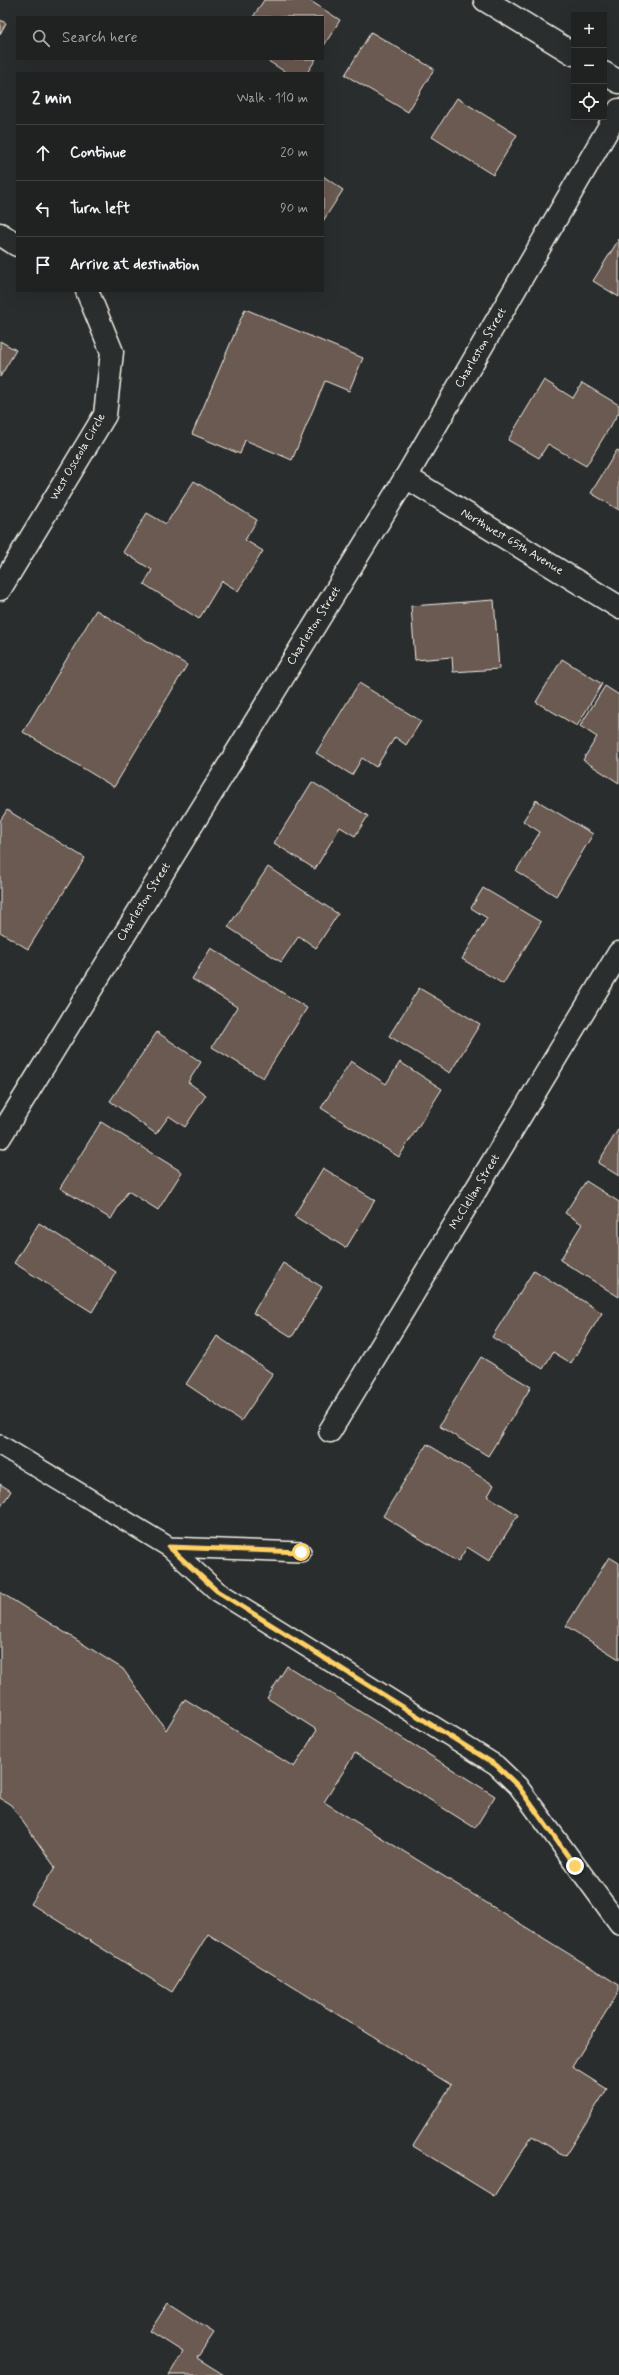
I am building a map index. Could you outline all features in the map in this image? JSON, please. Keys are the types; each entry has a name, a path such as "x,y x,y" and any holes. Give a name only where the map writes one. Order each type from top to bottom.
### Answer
{"street":[{"path":"486,0 571,52"},
{"path":"607,75 619,82"},
{"name":"Charleston Street","path":"0,1136 406,477 619,110"},
{"path":"0,234 16,244"},
{"name":"West Osceola Circle","path":"0,589 104,415 112,352 87,292"},
{"name":"Northwest 65th Avenue","path":"406,477 619,607"},
{"name":"McClellan Street","path":"330,1431 619,953"}],"lane":[{"path":"0,1445 169,1547 217,1591 496,1765 518,1786 619,1924"},
{"path":"169,1547 301,1552"}],"building":[{"path":"264,0 309,0 340,20 324,45 324,16 254,16"},
{"path":"0,20 6,23 0,34"},
{"path":"371,32 434,69 408,112 345,75"},
{"path":"267,60 315,60 308,72 285,72"},
{"path":"457,98 517,135 493,175 432,137"},
{"path":"324,177 343,190 324,219"},
{"path":"619,239 619,297 593,281"},
{"path":"245,309 363,358 349,391 325,381 292,460 245,440 240,454 192,434"},
{"path":"0,341 16,350 0,377"},
{"path":"544,380 573,398 582,383 619,405 619,412 586,466 548,444 539,458 508,440"},
{"path":"617,450 619,451 619,510 591,493"},
{"path":"194,481 257,520 245,540 263,551 238,591 222,581 199,619 144,584 152,570 123,552 147,513 166,524"},
{"path":"494,600 499,669 453,672 452,657 415,660 411,606"},
{"path":"96,610 187,665 114,787 23,732"},
{"path":"562,659 602,684 577,726 536,702"},
{"path":"359,683 421,721 406,745 395,737 376,767 362,758 352,775 316,753"},
{"path":"605,686 619,695 619,783 583,760 597,737 580,726"},
{"path":"312,782 368,816 355,836 340,827 315,869 274,843"},
{"path":"536,800 593,834 556,896 516,871 540,832 523,821"},
{"path":"7,810 85,858 28,949 0,932 0,821"},
{"path":"268,867 338,914 316,948 299,936 281,962 228,927"},
{"path":"483,888 541,922 503,984 462,959 487,918 471,908"},
{"path":"211,948 307,1008 263,1078 212,1047 237,1007 192,979"},
{"path":"419,988 480,1024 450,1073 389,1036"},
{"path":"157,1032 201,1062 188,1082 206,1095 185,1127 169,1116 156,1134 110,1101"},
{"path":"351,1061 386,1084 400,1062 442,1089 399,1157 321,1108"},
{"path":"101,1122 182,1172 158,1210 128,1191 111,1219 60,1188"},
{"path":"619,1128 619,1176 598,1163"},
{"path":"323,1168 375,1200 346,1248 294,1216"},
{"path":"586,1181 619,1202 619,1297 560,1260 582,1224 565,1213"},
{"path":"39,1223 116,1272 92,1312 14,1263"},
{"path":"283,1263 322,1287 292,1337 253,1313"},
{"path":"534,1270 602,1313 571,1363 553,1352 543,1369 492,1337"},
{"path":"217,1336 273,1374 241,1421 186,1384"},
{"path":"481,1357 531,1387 488,1456 439,1426"},
{"path":"427,1444 494,1485 488,1496 518,1515 489,1561 467,1547 458,1562 383,1516"},
{"path":"0,1484 11,1491 0,1508"},
{"path":"609,1557 619,1563 619,1659 566,1626"},
{"path":"0,1592 123,1669 166,1730 185,1699 294,1767 317,1730 267,1698 287,1666 495,1796 475,1828 355,1753 324,1802 619,1985 619,1991 572,2067 607,2089 565,2156 532,2136 494,2196 413,2146 451,2085 208,1934 172,1992 31,1904 55,1867 11,1805 0,1798"},
{"path":"168,2303 214,2333 197,2358 224,2375 169,2375 183,2352 150,2331"}],"route":[{"path":"301,1552 169,1547 217,1591 496,1765 518,1786 575,1866"}]}
